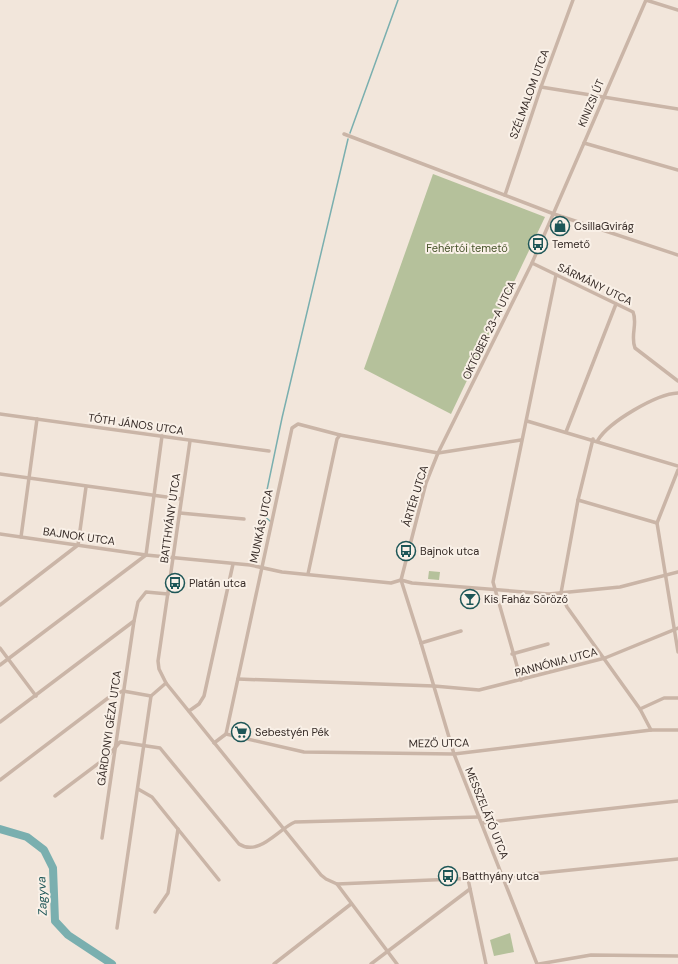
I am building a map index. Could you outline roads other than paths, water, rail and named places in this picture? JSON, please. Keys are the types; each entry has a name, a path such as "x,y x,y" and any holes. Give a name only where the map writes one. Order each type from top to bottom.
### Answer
{"street":[{"name":"SZÉLMALOM UTCA","path":"505,195 541,87 573,0"},
{"path":"646,0 678,10"},
{"name":"KINIZSI ÚT","path":"554,214 646,0"},
{"path":"541,87 678,109"},
{"path":"344,134 554,214 678,255"},
{"path":"584,143 678,170"},
{"name":"OKTÓBER 23-A UTCA","path":"438,453 532,263 554,214"},
{"name":"SÁRMÁNY UTCA","path":"532,263 632,312 635,316 633,342 635,348 678,381"},
{"path":"521,680 512,654 493,582 556,275"},
{"path":"566,432 616,304"},
{"path":"598,440 618,419 662,396 678,393"},
{"name":"TÓTH JÁNOS UTCA","path":"0,414 269,451"},
{"path":"21,537 30,478 36,419"},
{"path":"527,421 598,440 678,466"},
{"name":"MUNKÁS UTCA","path":"226,734 292,428 298,424 340,435 438,453 521,440"},
{"path":"308,574 337,439 340,435"},
{"path":"0,665 146,555 162,436"},
{"path":"593,439 578,500 561,593 567,607 605,658 640,709 651,730"},
{"name":"BATTHYÁNY UTCA","path":"190,441 158,669 166,683 283,829 326,880 337,884"},
{"name":"ÁRTÉR UTCA","path":"401,580 426,483 438,453"},
{"path":"678,470 657,523 665,577 676,629 678,652"},
{"path":"0,474 182,499"},
{"path":"0,605 78,545 86,487"},
{"path":"578,500 657,523"},
{"path":"180,513 244,519"},
{"name":"BAJNOK UTCA","path":"0,534 146,555 261,567 391,584 401,580 412,583 549,594 620,587 665,577 678,572"},
{"path":"189,712 199,704 204,696 233,564"},
{"path":"401,580 421,643 461,631"},
{"name":"GÁRDONYI GÉZA UTCA","path":"102,838 134,621 141,596 146,592 168,594"},
{"path":"0,722 134,621"},
{"name":"PANNÓNIA UTCA","path":"238,679 434,686 479,690 605,658 676,629"},
{"name":"MESSZELÁTÓ UTCA","path":"421,643 454,754 538,964"},
{"path":"512,654 548,644"},
{"path":"0,648 36,696"},
{"path":"117,928 151,696 166,683"},
{"path":"0,780 112,695 123,691 151,696"},
{"path":"640,709 664,698 678,698"},
{"name":"MEZŐ UTCA","path":"226,734 304,752 454,754 651,730 678,730"},
{"path":"214,743 226,734"},
{"path":"55,796 107,757 120,742 145,744 160,748 240,844 246,848 263,844 295,822 479,816"},
{"path":"138,789 152,797 219,880"},
{"path":"482,823 678,801"},
{"path":"155,912 168,893 178,829"},
{"path":"337,884 502,877 678,859"},
{"path":"468,879 486,964"},
{"path":"337,884 397,964"},
{"path":"371,964 470,888"},
{"path":"274,964 351,904"},
{"path":"538,964 591,955 678,956"}],"waterway":[{"path":"350,133 398,0"},
{"path":"270,521 262,514 282,418 348,139"},
{"name":"Zagyva","path":"0,829 27,837 44,850 53,868 55,921 68,935 112,964"}],"place":[{"name":"CsillaGvirág","path":"560,226"},
{"name":"Temető","path":"538,244"},
{"name":"Bajnok utca","path":"406,551"},
{"name":"Platán utca","path":"175,583"},
{"name":"Kis Faház Söröző","path":"470,599"},
{"name":"Sebestyén Pék","path":"241,732"},
{"name":"Batthyány utca","path":"448,876"}],"park label":[{"name":"Fehértói temető","path":"467,248"}]}
